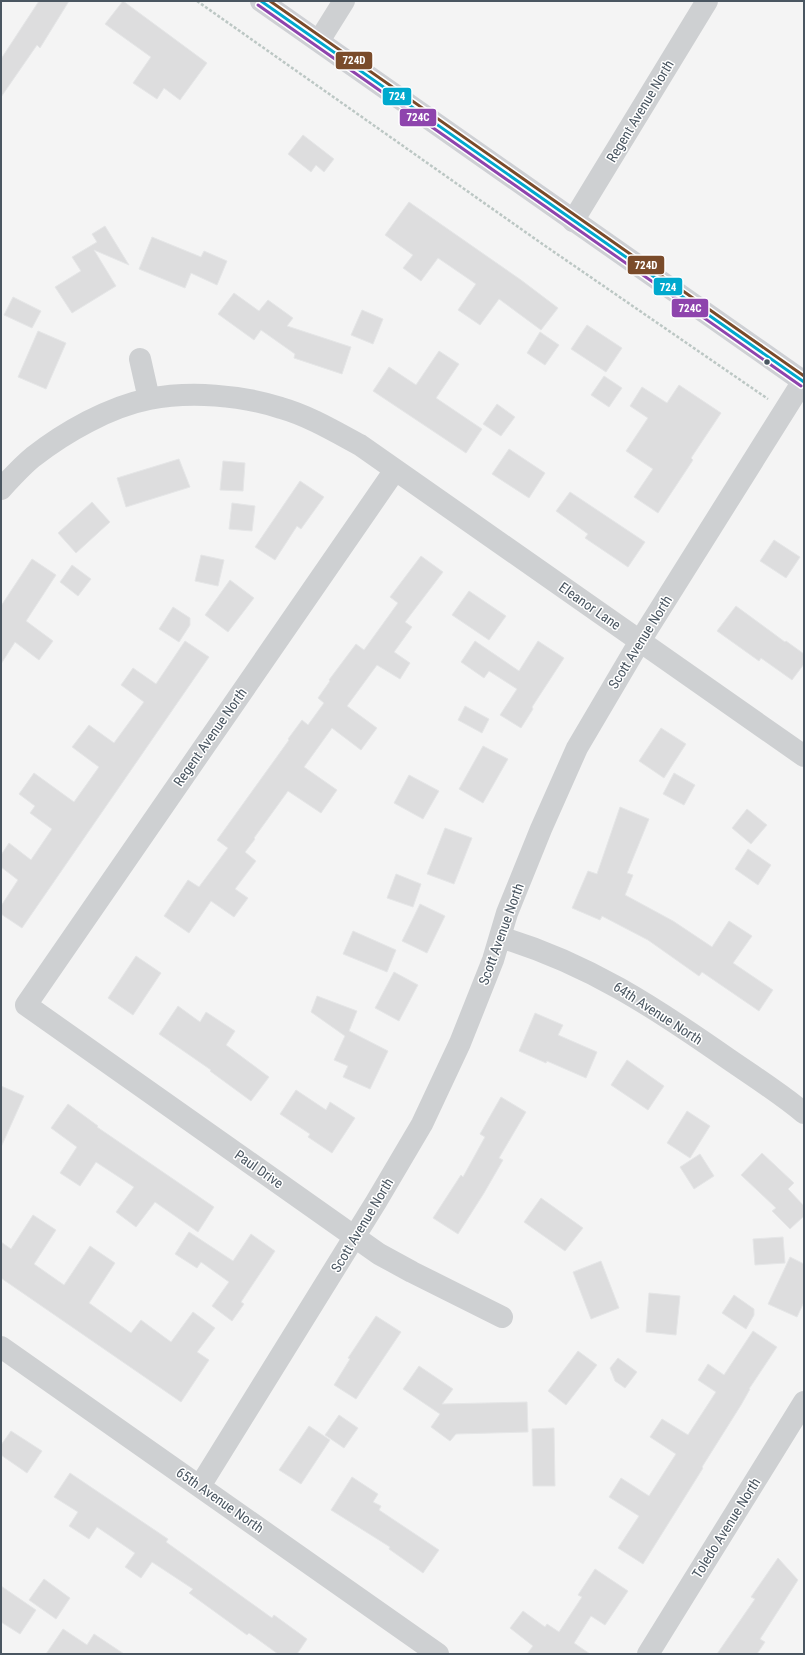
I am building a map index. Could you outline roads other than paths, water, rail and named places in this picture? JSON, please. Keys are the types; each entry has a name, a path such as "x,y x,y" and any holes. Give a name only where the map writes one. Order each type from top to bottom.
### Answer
{"street":[{"path":"261,1 804,381"},
{"path":"319,41 344,1"},
{"name":"Regent Avenue North","path":"573,220 707,1"},
{"path":"140,359 149,399"},
{"name":"Scott Avenue North","path":"200,1486 355,1237 422,1124 460,1043 493,960 508,913 541,829 577,748 640,641 804,381"},
{"name":"Eleanor Lane","path":"1,489 32,457 68,432 107,412 149,399 193,395 237,398 281,408 322,424 360,445 804,756"},
{"name":"Regent Avenue North","path":"26,1005 395,470"},
{"name":"64th Avenue North","path":"500,937 528,945 578,966 625,991 672,1020 804,1113"},
{"name":"Paul Drive","path":"26,1005 379,1254 502,1317"},
{"name":"65th Avenue North","path":"1,1347 438,1654"},
{"name":"Toledo Avenue North","path":"648,1654 804,1402"}]}
